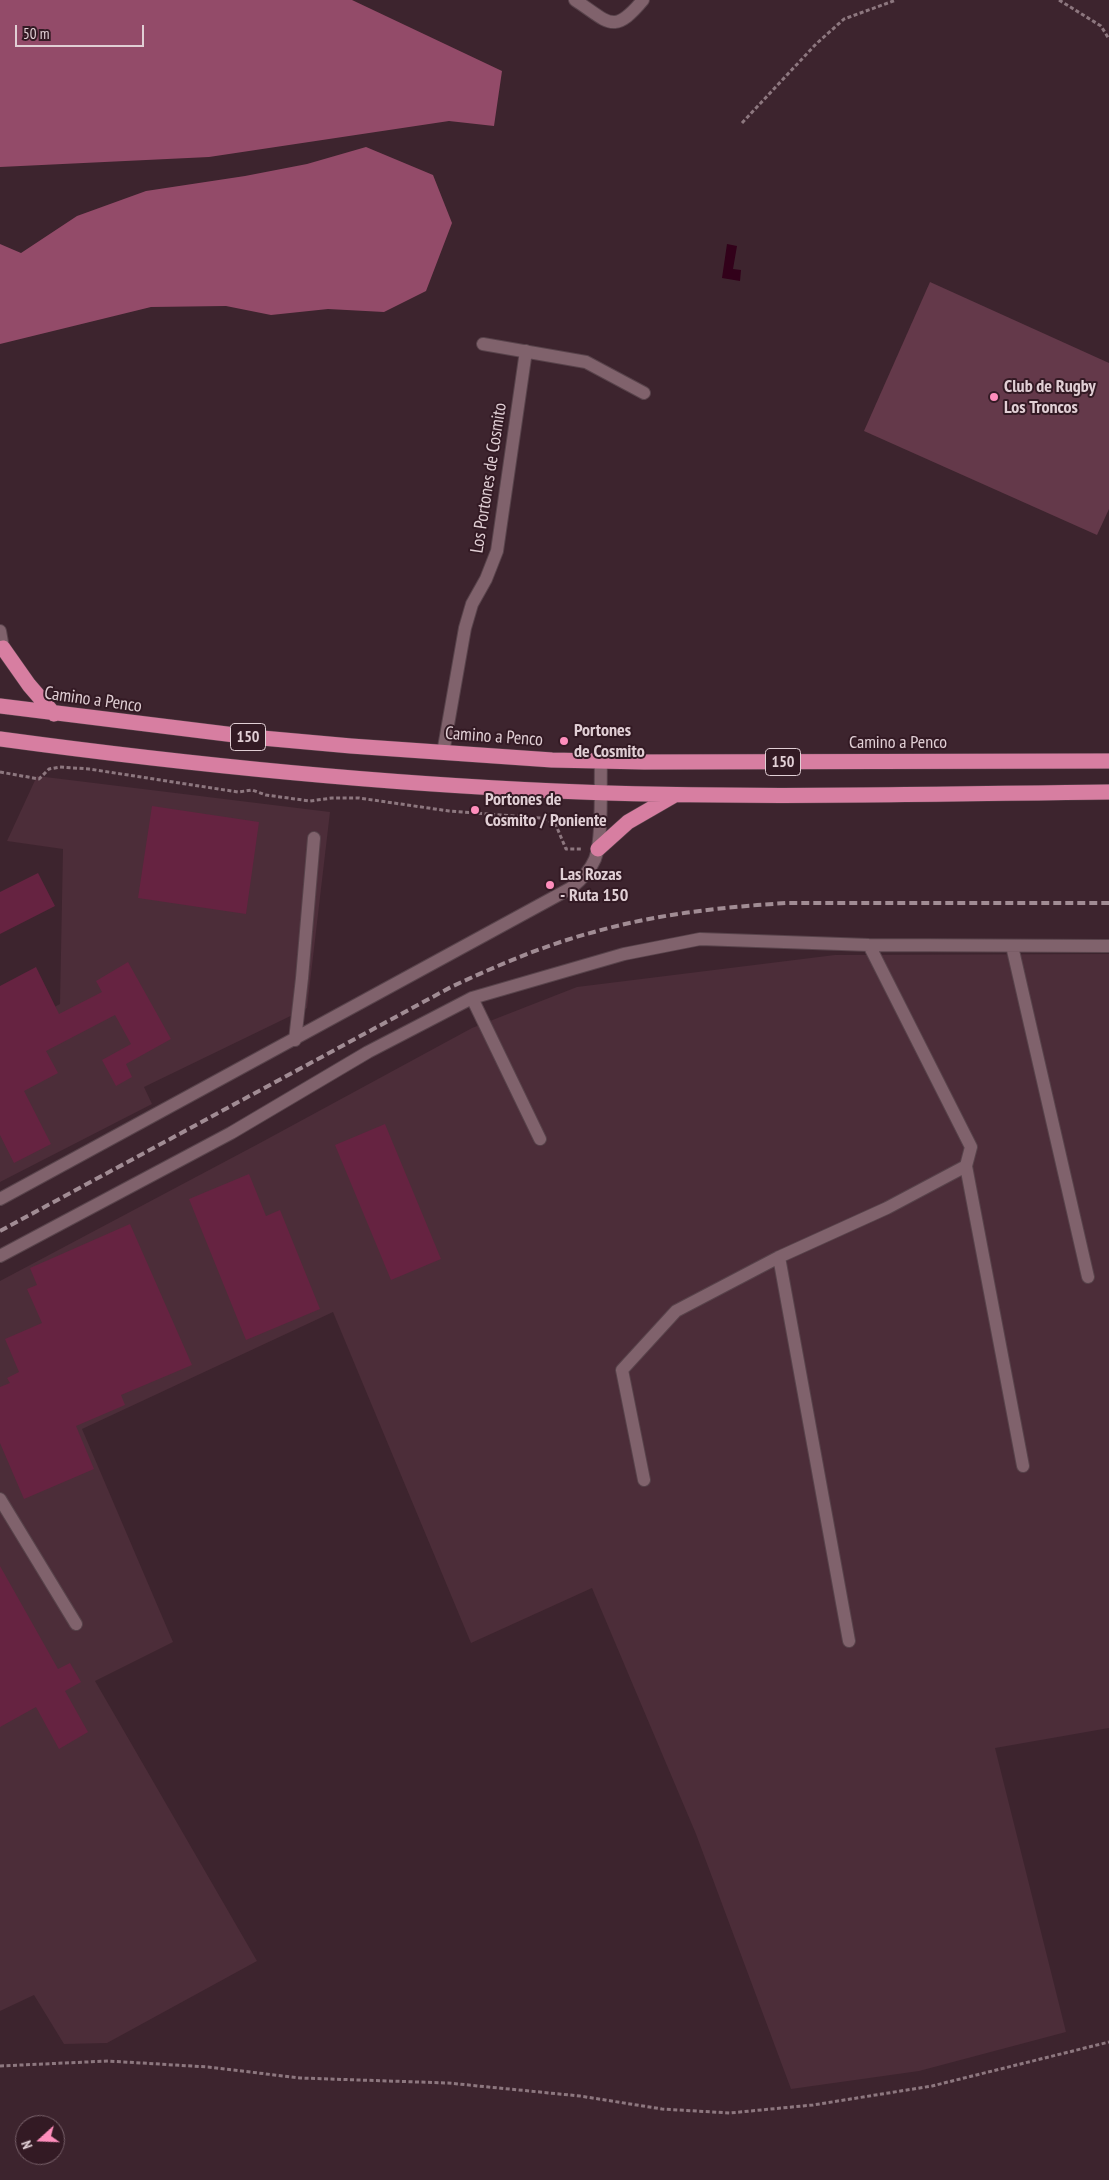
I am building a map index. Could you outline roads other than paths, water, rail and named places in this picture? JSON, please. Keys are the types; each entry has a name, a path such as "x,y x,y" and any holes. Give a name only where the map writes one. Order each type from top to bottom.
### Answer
{"highway":[{"path":"2,646 54,714"},
{"name":"Camino a Penco","path":"0,706 251,737 443,753 600,761 1109,761"},
{"name":"150","path":"0,739 185,762 355,778 600,793 835,795 1109,792"},
{"path":"598,849 628,822 660,802 677,795"}],"street":[{"path":"575,0 605,20 618,22 627,19 643,0"},
{"path":"483,344 586,362 644,393"},
{"name":"Los Portones de Cosmito","path":"443,753 465,628 472,604 492,565 498,544 526,351"},
{"path":"0,631 2,646"},
{"path":"0,1199 565,892 585,875 598,849 600,761"},
{"path":"295,1040 314,838"},
{"path":"0,1256 232,1133 368,1052 472,998 624,954 700,939 869,945 1109,946"},
{"path":"869,945 971,1147 966,1166 1023,1466"},
{"path":"1012,946 1088,1277"},
{"path":"472,998 540,1139"},
{"path":"644,1480 622,1370 676,1311 779,1257 887,1208 966,1166"},
{"path":"779,1257 849,1641"},
{"path":"0,1499 76,1624"}],"railway":[{"path":"0,1231 451,987 522,956 576,937 642,920 666,916 714,909 787,903 1109,903"}],"place":[{"name":"Club de Rugby Los Troncos","path":"994,397"},
{"name":"Portones de Cosmito","path":"564,741"},
{"name":"Portones de Cosmito / Poniente","path":"475,810"},
{"name":"Las Rozas - Ruta 150","path":"550,885"}]}
